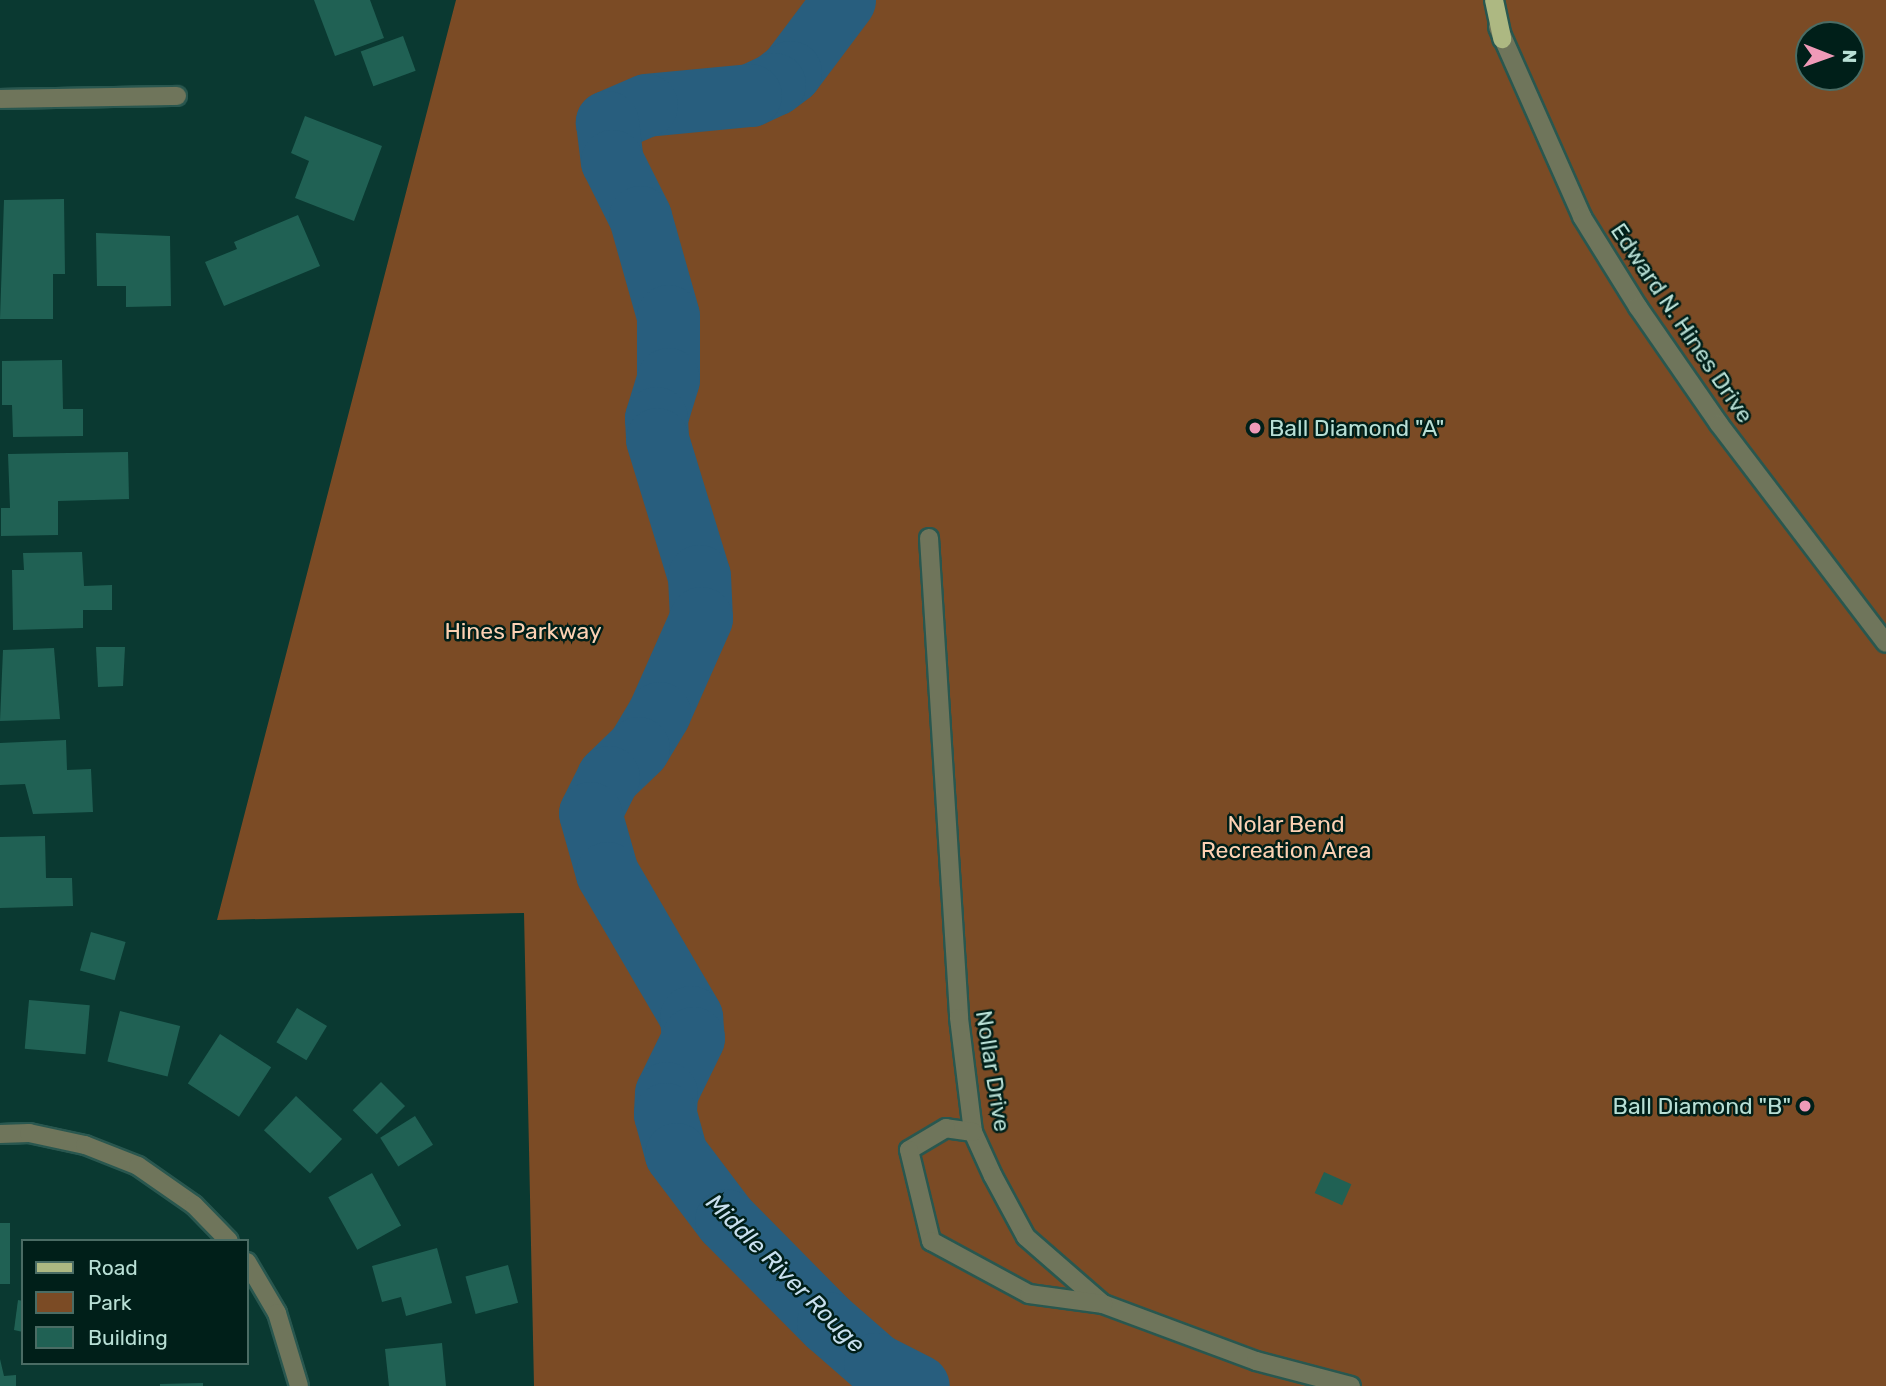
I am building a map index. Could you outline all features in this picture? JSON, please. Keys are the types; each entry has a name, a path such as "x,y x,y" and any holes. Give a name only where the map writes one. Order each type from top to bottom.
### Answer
{"main road":[{"path":"1491,0 1502,39"}],"street":[{"name":"Edward N. Hines Drive","path":"1502,39 1582,217 1638,307 1718,424 1886,643"},
{"path":"0,99 177,96"},
{"name":"Nollar Drive","path":"929,538 959,1018 973,1132 1026,1237 1103,1304 1256,1361 1351,1386"},
{"path":"973,1132 946,1128 909,1150 931,1241 1029,1294 1103,1304"},
{"path":"0,1134 29,1133 85,1145 138,1166 194,1205 227,1239"},
{"path":"248,1264 277,1313 299,1386"}],"green space":[{"name":"Nolar Bend Recreation Area","path":"456,0 1886,0 1886,1386 534,1386 524,913 217,920"}],"building":[{"path":"314,0 370,0 384,38 335,56"},
{"path":"403,36 416,71 373,86 361,51"},
{"path":"305,116 382,146 354,221 295,198 309,161 291,153"},
{"path":"64,199 65,274 53,274 53,319 0,319 4,200"},
{"path":"298,215 320,266 224,306 205,262 237,249 234,242"},
{"path":"96,233 170,236 171,306 126,307 126,286 97,286"},
{"path":"62,360 63,409 83,409 83,436 13,437 12,405 2,405 2,361"},
{"path":"128,452 129,499 58,501 58,535 1,536 1,508 10,508 8,454"},
{"path":"82,552 84,586 112,585 112,610 83,610 83,628 13,630 12,570 24,570 23,553"},
{"path":"96,647 125,647 123,686 98,687"},
{"path":"54,648 60,719 0,721 3,650"},
{"path":"66,740 67,770 91,769 93,812 33,814 25,784 0,785 0,743"},
{"path":"45,836 46,878 72,878 73,906 0,908 0,837"},
{"path":"91,932 126,942 115,980 80,970"},
{"path":"29,1000 90,1005 85,1054 25,1049"},
{"path":"297,1008 327,1026 306,1060 276,1042"},
{"path":"120,1011 180,1026 168,1076 107,1061"},
{"path":"220,1034 271,1067 239,1117 188,1083"},
{"path":"381,1082 405,1106 377,1134 353,1110"},
{"path":"296,1096 342,1139 310,1173 264,1130"},
{"path":"415,1116 433,1145 398,1167 380,1138"},
{"path":"1324,1172 1351,1184 1342,1205 1315,1193"},
{"path":"372,1173 401,1225 357,1250 328,1197"},
{"path":"0,1223 10,1223 10,1284 0,1284"},
{"path":"437,1248 452,1303 406,1316 401,1297 382,1302 372,1266"},
{"path":"508,1265 518,1303 476,1314 465,1276"},
{"path":"18,1300 21,1301 21,1332 14,1330"},
{"path":"442,1343 446,1386 389,1386 385,1349"},
{"path":"0,1359 4,1376 16,1375 16,1386 0,1386"},
{"path":"203,1383 203,1386 160,1386 160,1384"}],"waterway":[{"name":"Middle River Rouge","path":"844,0 790,72 774,84 750,95 646,105 607,122 612,161 640,217 668,316 668,379 656,418 657,439 699,576 701,618 659,713 638,748 608,777 590,813 607,873 691,1017 693,1038 666,1093 665,1114 676,1154 726,1220 828,1323 875,1364 918,1386"}],"place":[{"name":"Ball Diamond \"A\"","path":"1255,428"},
{"name":"Ball Diamond \"B\"","path":"1805,1106"}],"park label":[{"name":"Hines Parkway","path":"523,631"}]}
